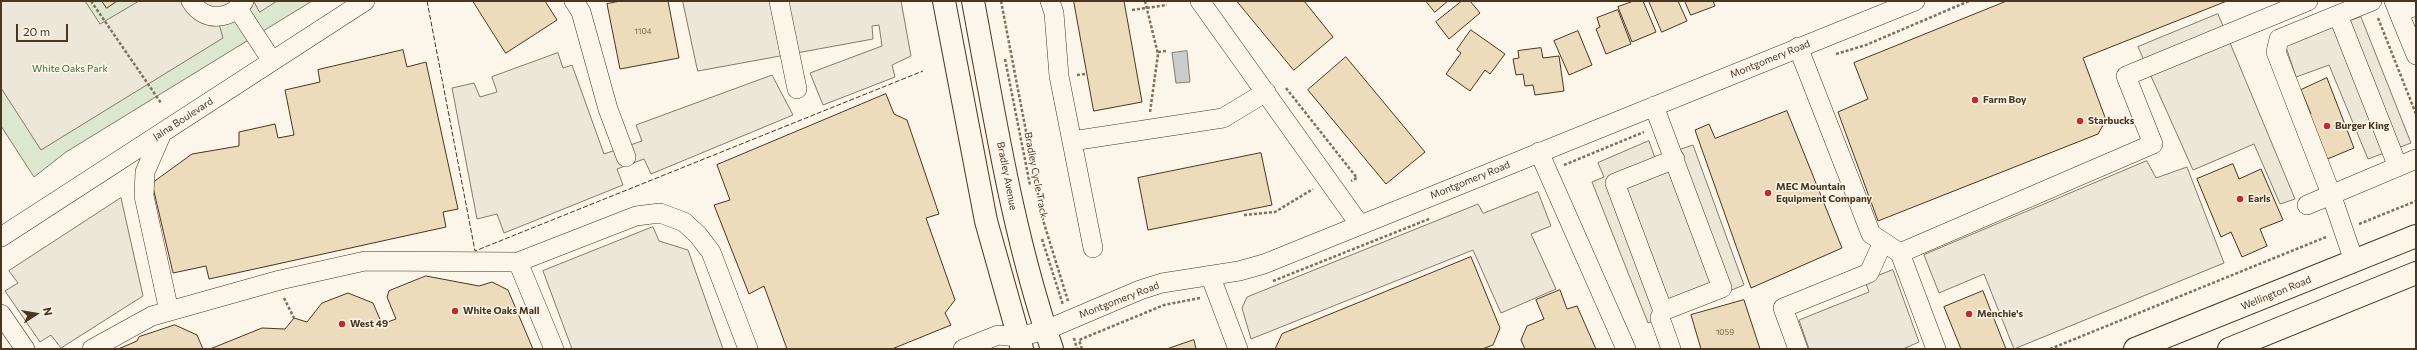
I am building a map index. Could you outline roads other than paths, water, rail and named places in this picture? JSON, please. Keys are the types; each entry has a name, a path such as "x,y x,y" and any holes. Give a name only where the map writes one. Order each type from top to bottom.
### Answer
{"main road":[{"path":"944,1 986,221 1015,345"},
{"name":"Bradley Avenue","path":"973,1 1013,210 1049,339"},
{"name":"Wellington Road","path":"2135,349 2416,236"},
{"path":"2229,349 2416,273"}],"street":[{"path":"191,1 202,13 210,16 225,16 241,5 272,62"},
{"name":"Jalna Boulevard","path":"1,237 365,1"},
{"path":"574,1 581,12 608,109 626,157"},
{"path":"778,1 797,89"},
{"path":"1050,1 1054,13 1059,76 1093,248"},
{"path":"1200,1 1360,225"},
{"name":"Montgomery Road","path":"963,349 998,335 1015,345 1049,339 1070,319 1140,290 1162,283 1239,271 1264,264 1798,47 1916,1"},
{"path":"1900,253 2153,144 2126,76 2308,1"},
{"path":"2354,261 2331,194 2276,52 2279,39 2371,1"},
{"path":"2403,6 2416,55"},
{"path":"2338,15 2398,167"},
{"path":"1798,47 1871,234 1900,253 1936,349"},
{"path":"1072,141 1223,118 1266,92"},
{"path":"1654,106 1722,288 1663,311"},
{"path":"162,133 145,172 144,196 169,311"},
{"path":"1539,152 1626,349"},
{"path":"1671,349 1660,318 1663,311 1615,182 1675,159"},
{"path":"2307,205 2416,159"},
{"path":"92,349 152,316 280,280 365,261 518,262 636,216 660,213 684,222 698,235 711,252 748,349"},
{"path":"1798,349 1783,308 1869,273 1883,242"},
{"path":"518,262 554,349"},
{"path":"1210,275 1216,295 1238,349"},
{"path":"1,314 25,349"}],"place":[{"name":"Farm Boy","path":"1975,100"},
{"name":"Starbucks","path":"2080,121"},
{"name":"Burger King","path":"2327,126"},
{"name":"MEC Mountain Equipment Company","path":"1768,193"},
{"name":"Earls","path":"2240,199"},
{"name":"White Oaks Mall","path":"455,311"},
{"name":"Menchie's","path":"1969,314"},
{"name":"West 49","path":"342,324"}],"park label":[{"name":"White Oaks Park","path":"70,69"}]}
